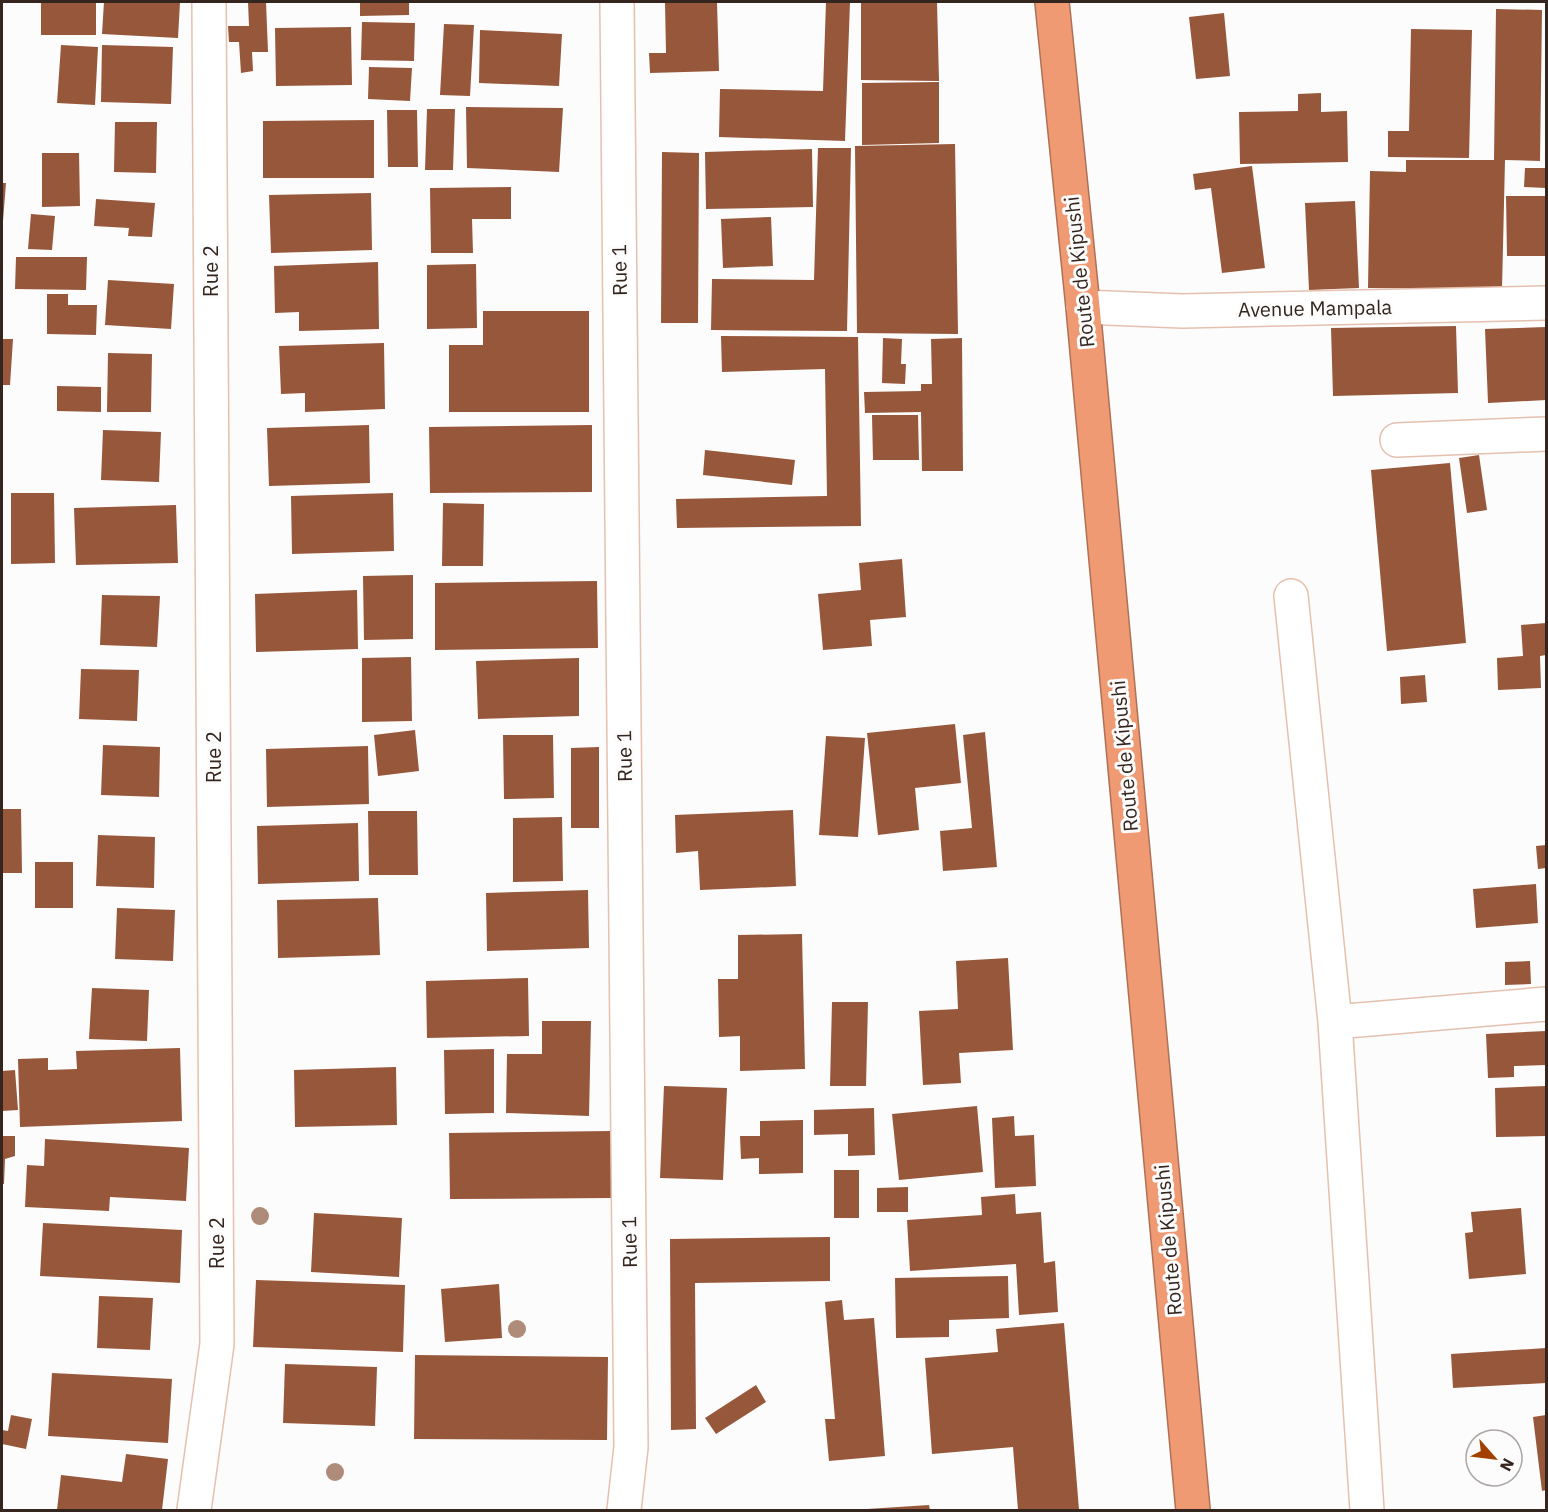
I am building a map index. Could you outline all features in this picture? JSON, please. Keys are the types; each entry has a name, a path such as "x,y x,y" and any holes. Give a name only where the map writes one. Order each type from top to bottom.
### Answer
{"highway":[{"name":"Route de Kipushi","path":"1052,2 1083,307 1193,1510"}],"street":[{"name":"Rue 2","path":"194,1510 216,1344 209,2"},
{"name":"Rue 1","path":"617,2 631,1447 624,1510"},
{"name":"Avenue Mampala","path":"1083,307 1182,311 1546,303"},
{"path":"1397,440 1546,434"},
{"path":"1291,596 1335,1022 1367,1510"},
{"path":"1335,1022 1546,1004"}],"building":[{"path":"41,2 96,2 96,35 41,35"},
{"path":"104,2 180,2 178,38 102,34"},
{"path":"248,2 266,2 268,52 252,52 253,71 241,73 239,42 229,42 228,26 249,26"},
{"path":"360,2 409,2 409,15 360,16"},
{"path":"665,2 717,2 719,71 650,73 649,53 666,53"},
{"path":"826,2 850,2 845,141 719,137 720,89 823,91"},
{"path":"861,2 937,2 939,81 861,80"},
{"path":"1496,9 1542,10 1540,161 1505,160 1502,289 1368,288 1370,171 1406,172 1406,160 1494,160"},
{"path":"1224,13 1230,76 1196,79 1189,17"},
{"path":"362,22 415,23 414,61 361,60"},
{"path":"444,24 474,25 470,96 440,95"},
{"path":"351,27 352,85 276,86 275,28"},
{"path":"1411,29 1472,30 1469,158 1388,157 1388,131 1409,131"},
{"path":"480,30 562,34 559,86 479,83"},
{"path":"61,45 98,47 95,105 57,103"},
{"path":"102,45 173,47 171,104 101,102"},
{"path":"369,67 412,68 410,101 368,99"},
{"path":"939,82 939,143 862,145 862,83"},
{"path":"1321,93 1321,112 1347,111 1348,162 1240,164 1239,112 1298,111 1298,94"},
{"path":"466,107 563,108 559,172 467,168"},
{"path":"427,109 455,109 453,170 425,170"},
{"path":"387,110 417,110 418,167 388,167"},
{"path":"374,120 374,178 263,178 263,121"},
{"path":"115,122 157,122 156,173 114,172"},
{"path":"955,144 958,334 857,333 855,146"},
{"path":"818,148 851,148 847,331 711,330 712,279 814,280"},
{"path":"812,149 813,207 706,209 705,152"},
{"path":"662,152 699,153 698,323 661,323"},
{"path":"42,153 79,153 80,206 42,207"},
{"path":"1252,166 1265,268 1222,273 1211,188 1195,190 1193,174"},
{"path":"1525,168 1546,168 1546,188 1524,187"},
{"path":"2,183 6,183 3,221 2,221"},
{"path":"511,187 511,219 472,219 473,253 431,253 430,188"},
{"path":"371,193 372,250 271,253 269,195"},
{"path":"1506,196 1546,196 1546,256 1507,256"},
{"path":"96,199 155,203 152,237 128,236 129,228 94,226"},
{"path":"1355,201 1359,288 1309,290 1305,203"},
{"path":"31,214 55,216 52,250 28,249"},
{"path":"771,217 773,266 723,268 721,219"},
{"path":"16,257 87,257 86,290 15,289"},
{"path":"378,262 379,329 299,331 299,312 275,313 274,266"},
{"path":"476,264 477,328 427,329 427,265"},
{"path":"108,280 174,284 171,329 105,325"},
{"path":"47,294 68,294 68,305 97,305 96,335 47,334"},
{"path":"483,311 589,311 589,412 449,412 449,345 483,345"},
{"path":"1456,326 1458,393 1333,396 1331,328"},
{"path":"1546,327 1546,400 1488,403 1485,329"},
{"path":"721,336 858,337 861,526 677,528 676,499 827,496 825,369 722,372"},
{"path":"883,338 902,339 901,364 906,364 905,384 882,383"},
{"path":"962,338 963,471 922,471 921,412 865,413 864,392 921,391 921,384 932,384 931,339"},
{"path":"2,339 13,339 10,385 2,385"},
{"path":"384,343 385,409 305,412 305,393 281,394 279,346"},
{"path":"108,353 152,354 151,412 107,412"},
{"path":"57,386 101,387 101,412 57,411"},
{"path":"872,415 918,415 919,460 873,460"},
{"path":"369,425 370,483 269,486 267,428"},
{"path":"592,425 592,492 430,493 429,427"},
{"path":"103,430 161,432 159,482 101,480"},
{"path":"705,450 795,460 792,485 703,475"},
{"path":"1479,455 1487,510 1467,513 1459,458"},
{"path":"1450,463 1466,643 1387,651 1371,470"},
{"path":"11,493 54,493 55,563 11,564"},
{"path":"393,493 394,551 292,554 291,496"},
{"path":"443,503 484,504 483,566 442,566"},
{"path":"176,505 178,563 76,565 74,508"},
{"path":"902,559 906,617 870,620 872,646 823,650 818,594 861,590 859,563"},
{"path":"413,575 413,639 364,640 363,576"},
{"path":"597,581 598,648 435,650 435,583"},
{"path":"357,590 358,649 256,652 255,594"},
{"path":"102,595 160,596 157,647 100,645"},
{"path":"1546,623 1546,655 1540,656 1541,688 1498,690 1497,658 1523,656 1521,625"},
{"path":"411,657 412,721 362,722 362,658"},
{"path":"579,658 579,716 478,719 476,661"},
{"path":"81,669 139,670 137,721 79,719"},
{"path":"1425,675 1427,702 1401,704 1400,677"},
{"path":"955,724 961,783 915,788 919,830 878,835 867,733"},
{"path":"415,730 419,771 378,776 374,735"},
{"path":"985,732 997,867 943,871 940,831 972,828 963,735"},
{"path":"503,735 553,735 554,798 504,799"},
{"path":"826,736 865,738 858,837 819,835"},
{"path":"103,745 160,747 159,797 101,795"},
{"path":"368,746 369,804 267,807 266,749"},
{"path":"599,747 599,828 571,828 571,748"},
{"path":"2,809 21,809 22,873 2,873"},
{"path":"793,810 796,886 700,890 698,851 676,853 675,815"},
{"path":"368,811 417,811 418,875 369,875"},
{"path":"562,817 563,881 513,882 513,818"},
{"path":"358,823 359,881 258,884 257,826"},
{"path":"98,835 155,837 154,888 96,886"},
{"path":"1546,845 1546,868 1538,869 1536,846"},
{"path":"35,862 73,862 73,908 35,908"},
{"path":"1536,884 1538,923 1476,928 1473,889"},
{"path":"588,890 589,948 487,951 486,893"},
{"path":"378,898 380,955 278,958 277,900"},
{"path":"117,908 175,910 173,961 115,959"},
{"path":"802,934 805,1069 740,1071 740,1036 719,1037 718,979 738,979 738,935"},
{"path":"1008,958 1013,1050 959,1053 961,1083 923,1085 919,1011 958,1009 956,961"},
{"path":"1530,961 1531,984 1505,985 1505,962"},
{"path":"528,978 529,1036 427,1038 426,981"},
{"path":"92,988 149,990 147,1041 89,1039"},
{"path":"832,1002 868,1002 866,1086 830,1086"},
{"path":"542,1021 591,1021 589,1116 506,1113 507,1054 542,1054"},
{"path":"1546,1031 1546,1065 1514,1066 1514,1077 1488,1078 1486,1034"},
{"path":"180,1048 182,1121 20,1127 18,1059 48,1058 48,1070 77,1069 76,1051"},
{"path":"494,1049 494,1113 445,1114 444,1050"},
{"path":"396,1067 397,1125 295,1127 294,1070"},
{"path":"15,1070 18,1110 2,1111 2,1071"},
{"path":"664,1086 727,1088 723,1180 660,1178"},
{"path":"1546,1086 1546,1136 1496,1137 1495,1088"},
{"path":"977,1106 983,1172 899,1180 892,1114"},
{"path":"874,1108 875,1155 848,1156 848,1134 814,1135 814,1110"},
{"path":"1014,1116 1015,1136 1034,1135 1036,1186 995,1188 992,1118"},
{"path":"803,1120 803,1173 759,1174 759,1158 741,1159 740,1136 760,1136 760,1121"},
{"path":"611,1131 612,1198 450,1199 449,1133"},
{"path":"2,1136 15,1136 15,1156 5,1159 4,1184 2,1184"},
{"path":"45,1139 189,1148 186,1201 110,1197 109,1211 25,1207 27,1165 44,1166"},
{"path":"834,1170 859,1170 859,1218 834,1218"},
{"path":"908,1187 908,1212 877,1212 877,1188"},
{"path":"1015,1194 1016,1214 1041,1212 1044,1263 1055,1261 1058,1312 1019,1315 1016,1264 910,1271 907,1220 982,1215 981,1197"},
{"path":"1521,1208 1526,1274 1469,1279 1465,1233 1473,1232 1471,1212"},
{"path":"314,1213 402,1218 399,1277 311,1272"},
{"path":"43,1223 182,1230 180,1283 40,1276"},
{"path":"830,1237 830,1281 695,1283 696,1429 671,1430 670,1239"},
{"path":"1008,1276 1009,1318 949,1320 949,1337 896,1338 895,1278"},
{"path":"256,1280 405,1285 403,1352 253,1347"},
{"path":"499,1284 502,1338 445,1342 441,1289"},
{"path":"99,1296 153,1298 150,1350 97,1348"},
{"path":"842,1300 844,1320 874,1318 885,1456 829,1461 825,1419 835,1419 825,1302"},
{"path":"1064,1323 1079,1510 1018,1510 1013,1447 932,1454 925,1358 998,1352 996,1329"},
{"path":"1546,1348 1546,1383 1453,1388 1451,1354"},
{"path":"415,1355 608,1357 607,1440 414,1439"},
{"path":"285,1364 377,1367 375,1426 283,1423"},
{"path":"52,1373 172,1379 168,1443 48,1436"},
{"path":"756,1385 766,1402 716,1434 705,1418"},
{"path":"11,1415 32,1419 26,1449 2,1444 2,1430 8,1431"},
{"path":"1546,1415 1546,1490 1542,1491 1533,1417"},
{"path":"126,1454 168,1459 162,1510 57,1510 61,1475 122,1482"},
{"path":"929,1505 930,1510 867,1510 867,1509"}]}
